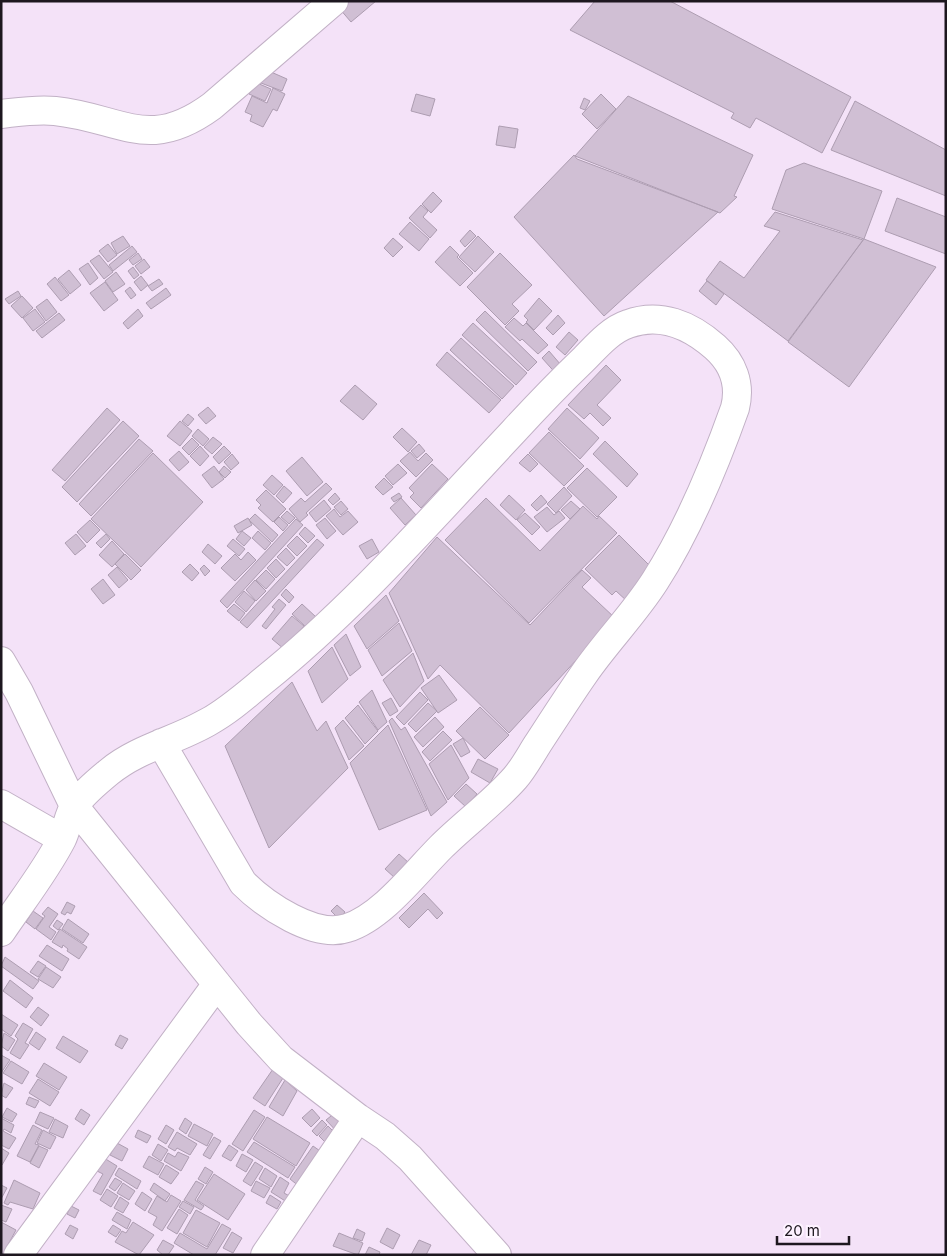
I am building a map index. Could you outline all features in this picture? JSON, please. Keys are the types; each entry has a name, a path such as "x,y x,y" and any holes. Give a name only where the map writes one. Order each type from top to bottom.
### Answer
{"street":[{"path":"1,114 54,110 141,131 159,131 178,127 194,119 212,106 334,1"},
{"path":"1,932 62,839 74,806 108,772 135,754 161,742 209,722 289,660 349,603 550,392 610,334 627,324 643,320 661,319 675,322 698,333 716,348 729,363 737,381 738,396 736,408 677,544 655,581 629,618 585,672 516,777 368,918 346,928 331,930 313,927 256,897 243,884 161,742"},
{"path":"1,661 20,692 74,806 249,1024 281,1059 358,1118 385,1136 410,1158 497,1255"},
{"path":"1,804 62,839"},
{"path":"18,1255 217,984"},
{"path":"265,1255 358,1118"}],"building":[{"path":"347,1 376,1 351,22 339,8"},
{"path":"595,1 670,1 851,97 822,153 756,118 750,128 731,118 734,113 570,30"},
{"path":"271,72 287,79 282,91 261,83"},
{"path":"257,83 271,89 265,101 249,94"},
{"path":"273,88 285,94 277,111 273,109 263,127 250,121 252,115 245,112 252,96 267,103"},
{"path":"416,94 435,99 430,116 411,111"},
{"path":"601,94 616,109 597,129 582,114"},
{"path":"628,96 753,155 734,196 737,197 720,213 575,156"},
{"path":"584,98 590,101 585,110 580,108"},
{"path":"855,101 946,150 946,196 831,150"},
{"path":"499,126 518,129 515,148 496,145"},
{"path":"574,155 577,159 718,212 604,316 514,217"},
{"path":"804,163 882,191 864,239 772,209 786,170"},
{"path":"433,192 442,201 431,213 422,204"},
{"path":"897,198 946,217 946,254 885,231"},
{"path":"421,205 428,211 423,217 437,230 430,238 409,218"},
{"path":"775,212 863,240 788,341 706,280 720,261 744,278 780,231 764,226"},
{"path":"410,222 429,239 419,251 399,234"},
{"path":"470,230 476,236 465,247 460,241"},
{"path":"123,236 130,246 117,254 111,243"},
{"path":"478,236 494,252 475,272 459,257"},
{"path":"393,238 403,247 393,257 384,248"},
{"path":"864,239 936,267 849,387 788,342"},
{"path":"108,244 117,255 108,262 99,251"},
{"path":"132,246 137,252 113,271 109,265"},
{"path":"450,246 459,255 457,257 473,273 460,286 435,262"},
{"path":"138,253 142,259 133,265 129,260"},
{"path":"500,253 532,285 512,304 519,311 505,325 467,287"},
{"path":"99,255 113,272 104,279 90,261"},
{"path":"144,259 150,267 141,274 135,266"},
{"path":"88,263 98,278 90,285 79,269"},
{"path":"133,267 139,275 134,279 128,271"},
{"path":"69,270 81,285 70,294 58,279"},
{"path":"116,272 125,284 113,292 105,281"},
{"path":"141,276 148,285 141,291 134,282"},
{"path":"55,277 69,295 61,301 47,284"},
{"path":"159,279 163,284 152,291 148,286"},
{"path":"707,281 724,294 716,305 699,291"},
{"path":"105,282 118,300 104,311 90,293"},
{"path":"130,287 136,295 131,299 125,291"},
{"path":"166,288 171,295 151,309 146,303"},
{"path":"18,291 21,296 9,304 5,299"},
{"path":"22,296 33,308 22,318 11,306"},
{"path":"539,298 552,311 534,330 526,322 528,320 524,316"},
{"path":"47,299 57,312 46,321 36,307"},
{"path":"35,309 45,322 33,331 23,318"},
{"path":"138,309 143,316 128,329 123,323"},
{"path":"485,311 537,362 528,371 476,320"},
{"path":"59,313 65,320 42,338 36,331"},
{"path":"558,315 565,323 553,335 546,328"},
{"path":"514,318 523,326 526,323 548,345 538,354 522,339 520,341 505,327"},
{"path":"473,323 527,373 516,385 462,335"},
{"path":"569,332 578,340 565,355 556,347"},
{"path":"461,338 514,386 502,399 450,350"},
{"path":"549,351 561,365 559,377 542,358"},
{"path":"447,352 501,400 489,413 436,365"},
{"path":"606,365 621,380 597,405 611,418 603,426 590,413 584,419 568,405"},
{"path":"355,385 377,404 363,420 340,401"},
{"path":"208,407 216,416 206,424 198,415"},
{"path":"107,408 120,420 65,481 52,470"},
{"path":"567,408 599,438 580,459 548,429"},
{"path":"188,414 194,419 188,426 182,421"},
{"path":"123,421 139,436 77,502 62,487"},
{"path":"180,421 192,431 180,446 167,436"},
{"path":"402,428 417,442 408,452 393,437"},
{"path":"198,429 209,439 203,446 192,436"},
{"path":"549,432 584,466 564,486 529,453"},
{"path":"213,437 222,444 212,454 204,447"},
{"path":"192,438 199,445 189,455 182,448"},
{"path":"139,439 153,451 91,516 79,504"},
{"path":"605,441 638,474 627,487 593,454"},
{"path":"419,444 425,451 417,458 411,451"},
{"path":"200,446 209,456 200,466 190,456"},
{"path":"224,446 231,453 219,464 213,457"},
{"path":"179,451 189,462 179,471 169,460"},
{"path":"410,452 418,461 426,453 433,460 416,477 400,461"},
{"path":"153,453 203,502 141,567 91,519"},
{"path":"232,454 239,463 231,470 224,462"},
{"path":"528,454 538,464 530,472 519,463"},
{"path":"302,457 323,482 307,496 286,471"},
{"path":"398,464 407,473 393,485 385,476"},
{"path":"432,464 448,479 421,508 410,497 414,493 409,488"},
{"path":"214,466 224,479 212,488 202,475"},
{"path":"224,466 231,472 225,478 219,472"},
{"path":"587,468 617,497 597,517 567,488"},
{"path":"272,475 283,485 274,495 263,485"},
{"path":"384,478 393,487 383,495 375,487"},
{"path":"326,483 332,489 306,513 308,515 300,522 289,509 301,498 305,502"},
{"path":"284,486 292,493 283,503 276,496"},
{"path":"564,487 572,496 556,513 547,504"},
{"path":"266,490 286,509 273,522 258,508 261,505 256,500"},
{"path":"335,493 340,499 333,505 328,500"},
{"path":"399,493 402,497 394,502 391,498"},
{"path":"509,495 525,510 516,520 500,505"},
{"path":"541,495 547,502 537,511 531,505"},
{"path":"401,498 416,515 405,525 390,508"},
{"path":"486,498 540,551 583,506 597,519 599,516 617,533 529,623 445,540"},
{"path":"324,500 331,509 316,522 309,513"},
{"path":"341,501 348,509 341,515 334,507"},
{"path":"571,501 580,509 570,519 561,510"},
{"path":"547,507 554,515 559,511 565,518 547,532 534,517"},
{"path":"334,509 340,517 348,511 358,522 343,535 326,516"},
{"path":"287,511 295,518 289,524 281,517"},
{"path":"525,513 540,527 532,535 517,520"},
{"path":"255,514 278,535 272,542 249,520"},
{"path":"279,517 288,525 283,531 274,522"},
{"path":"248,518 252,525 238,533 234,526"},
{"path":"325,518 336,531 327,539 316,525"},
{"path":"296,519 303,525 227,608 220,601"},
{"path":"90,520 100,530 87,543 77,532"},
{"path":"305,527 315,536 308,543 299,534"},
{"path":"242,531 251,538 244,546 236,539"},
{"path":"258,531 271,543 265,550 252,538"},
{"path":"76,534 86,546 75,555 65,543"},
{"path":"106,534 110,539 101,548 96,543"},
{"path":"619,535 657,573 628,602 616,591 612,595 585,569"},
{"path":"297,536 307,546 297,556 287,546"},
{"path":"437,537 530,625 582,570 591,578 582,587 615,618 509,733 440,665 428,679 389,593"},
{"path":"233,539 245,549 239,556 227,546"},
{"path":"317,539 324,545 247,628 240,622"},
{"path":"372,539 379,552 367,559 359,546"},
{"path":"112,541 124,554 112,567 99,555"},
{"path":"208,544 222,556 215,564 202,552"},
{"path":"286,548 295,558 287,566 277,557"},
{"path":"248,552 256,560 235,581 221,568 235,554 241,560"},
{"path":"125,554 141,570 131,580 115,564"},
{"path":"276,559 285,569 276,578 267,568"},
{"path":"190,564 199,573 192,581 182,572"},
{"path":"204,565 210,571 205,576 200,569"},
{"path":"117,567 128,580 119,588 108,575"},
{"path":"266,570 275,579 266,589 256,580"},
{"path":"103,579 115,595 103,604 91,589"},
{"path":"255,580 266,591 256,601 246,590"},
{"path":"286,589 294,597 289,603 281,595"},
{"path":"244,591 255,601 246,612 235,602"},
{"path":"386,595 399,621 367,649 354,626"},
{"path":"279,599 286,605 266,629 262,626 275,609 272,607"},
{"path":"234,604 245,613 239,621 227,611"},
{"path":"302,604 316,617 306,627 292,614"},
{"path":"292,616 304,626 284,649 272,639"},
{"path":"399,623 412,651 382,676 368,650"},
{"path":"346,634 361,667 350,676 334,645"},
{"path":"332,647 348,679 322,703 308,671"},
{"path":"413,653 424,681 400,707 383,680"},
{"path":"439,675 457,700 438,713 421,688"},
{"path":"292,682 317,731 326,721 348,768 269,848 225,746"},
{"path":"372,690 387,722 378,730 359,702"},
{"path":"420,692 428,700 404,725 396,717"},
{"path":"391,698 398,711 390,716 382,703"},
{"path":"428,703 437,711 416,732 408,724"},
{"path":"358,705 378,731 365,744 345,718"},
{"path":"480,707 509,735 485,759 456,731"},
{"path":"435,717 444,727 423,747 414,737"},
{"path":"392,718 401,730 405,727 447,802 431,816 389,721"},
{"path":"343,720 364,746 349,760 335,728"},
{"path":"388,725 427,810 379,830 350,763"},
{"path":"443,731 452,740 430,761 422,752"},
{"path":"463,738 470,752 461,757 453,744"},
{"path":"451,745 469,778 448,800 429,764"},
{"path":"478,759 498,769 490,783 471,772"},
{"path":"466,784 477,794 466,807 454,796"},
{"path":"399,854 409,863 395,878 385,869"},
{"path":"424,893 443,913 437,919 428,909 409,928 399,918"},
{"path":"67,902 75,906 71,914 67,912 65,915 61,913"},
{"path":"337,905 345,912 339,919 331,911"},
{"path":"48,907 58,914 49,927 56,932 51,940 36,929 45,916 42,914"},
{"path":"33,911 43,918 35,929 26,922"},
{"path":"68,919 89,934 83,943 62,929"},
{"path":"57,920 63,924 58,930 53,926"},
{"path":"60,929 87,947 79,959 67,951 68,949 63,945 62,948 52,942"},
{"path":"47,945 69,959 62,971 39,956"},
{"path":"5,957 39,981 33,989 1,966"},
{"path":"38,961 46,966 38,977 30,972"},
{"path":"46,967 61,977 53,988 38,979"},
{"path":"10,980 33,998 26,1008 3,991"},
{"path":"38,1007 49,1015 41,1026 30,1017"},
{"path":"1,1014 18,1025 11,1036 1,1029"},
{"path":"23,1023 33,1029 25,1043 29,1045 20,1059 10,1053 18,1039 15,1036"},
{"path":"36,1032 46,1039 39,1050 29,1043"},
{"path":"4,1033 15,1040 8,1051 1,1046"},
{"path":"120,1035 128,1039 122,1049 115,1045"},
{"path":"63,1036 88,1051 80,1063 56,1048"},
{"path":"1,1055 10,1060 1,1073"},
{"path":"11,1061 29,1072 22,1084 3,1073"},
{"path":"44,1063 67,1077 59,1090 36,1076"},
{"path":"273,1069 283,1078 265,1106 253,1098"},
{"path":"38,1079 59,1092 50,1106 29,1093"},
{"path":"285,1080 297,1091 283,1116 269,1107"},
{"path":"4,1083 13,1088 6,1098 1,1095"},
{"path":"29,1097 39,1101 35,1108 26,1104"},
{"path":"7,1108 17,1114 12,1122 2,1117"},
{"path":"81,1109 90,1115 84,1125 75,1119"},
{"path":"312,1109 320,1118 311,1127 302,1118"},
{"path":"254,1110 265,1117 243,1151 232,1144"},
{"path":"40,1112 54,1118 48,1129 35,1123"},
{"path":"336,1112 348,1126 339,1134 326,1120"},
{"path":"267,1117 310,1143 296,1166 253,1139"},
{"path":"1,1118 14,1125 11,1133 4,1129 3,1131 16,1138 9,1149 1,1145"},
{"path":"185,1118 192,1123 186,1134 179,1129"},
{"path":"55,1119 68,1126 63,1138 49,1132"},
{"path":"322,1120 327,1125 317,1136 312,1131"},
{"path":"194,1124 213,1134 207,1146 188,1136"},
{"path":"33,1125 42,1130 35,1144 39,1145 30,1162 17,1156"},
{"path":"166,1125 174,1130 166,1144 158,1139"},
{"path":"328,1126 337,1135 328,1145 319,1136"},
{"path":"43,1130 56,1137 50,1149 37,1143"},
{"path":"138,1130 151,1136 147,1143 135,1137"},
{"path":"177,1132 197,1144 190,1155 177,1148 175,1151 168,1147"},
{"path":"214,1137 221,1141 210,1159 203,1155"},
{"path":"254,1142 295,1167 288,1178 247,1152"},
{"path":"117,1143 128,1149 122,1161 110,1155"},
{"path":"158,1144 168,1150 161,1161 152,1155"},
{"path":"229,1145 238,1151 231,1161 222,1156"},
{"path":"39,1146 48,1150 39,1168 30,1163"},
{"path":"313,1146 323,1153 300,1187 290,1179"},
{"path":"1,1148 9,1153 2,1165 1,1164"},
{"path":"178,1152 189,1157 181,1171 164,1161 168,1153 175,1157"},
{"path":"242,1154 253,1160 246,1172 236,1166"},
{"path":"149,1156 164,1164 158,1175 143,1167"},
{"path":"104,1158 117,1166 101,1195 93,1191 103,1174 97,1171"},
{"path":"255,1162 263,1167 251,1186 243,1181"},
{"path":"166,1165 179,1173 171,1184 159,1177"},
{"path":"205,1167 213,1172 206,1184 198,1179"},
{"path":"119,1168 141,1181 137,1189 115,1175"},
{"path":"265,1168 277,1176 271,1187 259,1179"},
{"path":"214,1174 245,1194 228,1220 197,1200"},
{"path":"280,1177 289,1183 284,1193 293,1198 290,1204 271,1192"},
{"path":"115,1178 122,1182 115,1191 109,1187"},
{"path":"14,1180 40,1193 33,1209 10,1202 8,1205 4,1203"},
{"path":"196,1181 204,1185 195,1200 204,1206 201,1210 184,1200"},
{"path":"256,1181 270,1188 264,1198 251,1191"},
{"path":"123,1183 135,1191 129,1200 117,1193"},
{"path":"154,1183 170,1194 165,1201 150,1190"},
{"path":"1,1185 7,1188 1,1199"},
{"path":"107,1189 118,1196 111,1207 100,1200"},
{"path":"142,1192 152,1199 145,1211 135,1204"},
{"path":"171,1195 181,1201 162,1231 153,1225 157,1217 148,1212 157,1196 167,1202"},
{"path":"270,1195 281,1202 277,1209 266,1203"},
{"path":"120,1197 129,1203 123,1213 114,1208"},
{"path":"183,1201 194,1207 190,1214 179,1207"},
{"path":"1,1205 12,1209 6,1222 1,1220"},
{"path":"71,1206 79,1210 75,1218 67,1214"},
{"path":"179,1209 188,1215 177,1234 167,1228"},
{"path":"196,1210 220,1223 207,1247 183,1233"},
{"path":"117,1212 131,1220 127,1229 112,1220"},
{"path":"1,1222 16,1230 3,1254 1,1253"},
{"path":"133,1222 154,1235 139,1255 115,1242 122,1231 126,1233"},
{"path":"222,1224 231,1229 215,1255 194,1255 174,1243 180,1233 207,1249"},
{"path":"70,1225 78,1229 73,1239 65,1234"},
{"path":"113,1225 121,1230 116,1237 108,1232"},
{"path":"387,1228 400,1235 393,1249 380,1242"},
{"path":"357,1229 365,1233 362,1241 353,1238"},
{"path":"232,1232 242,1238 233,1253 223,1248"},
{"path":"339,1233 363,1243 358,1255 333,1246"},
{"path":"163,1240 174,1246 168,1255 163,1255 157,1250"},
{"path":"419,1240 431,1245 426,1255 411,1255"},
{"path":"369,1247 380,1252 379,1255 365,1255"}]}
